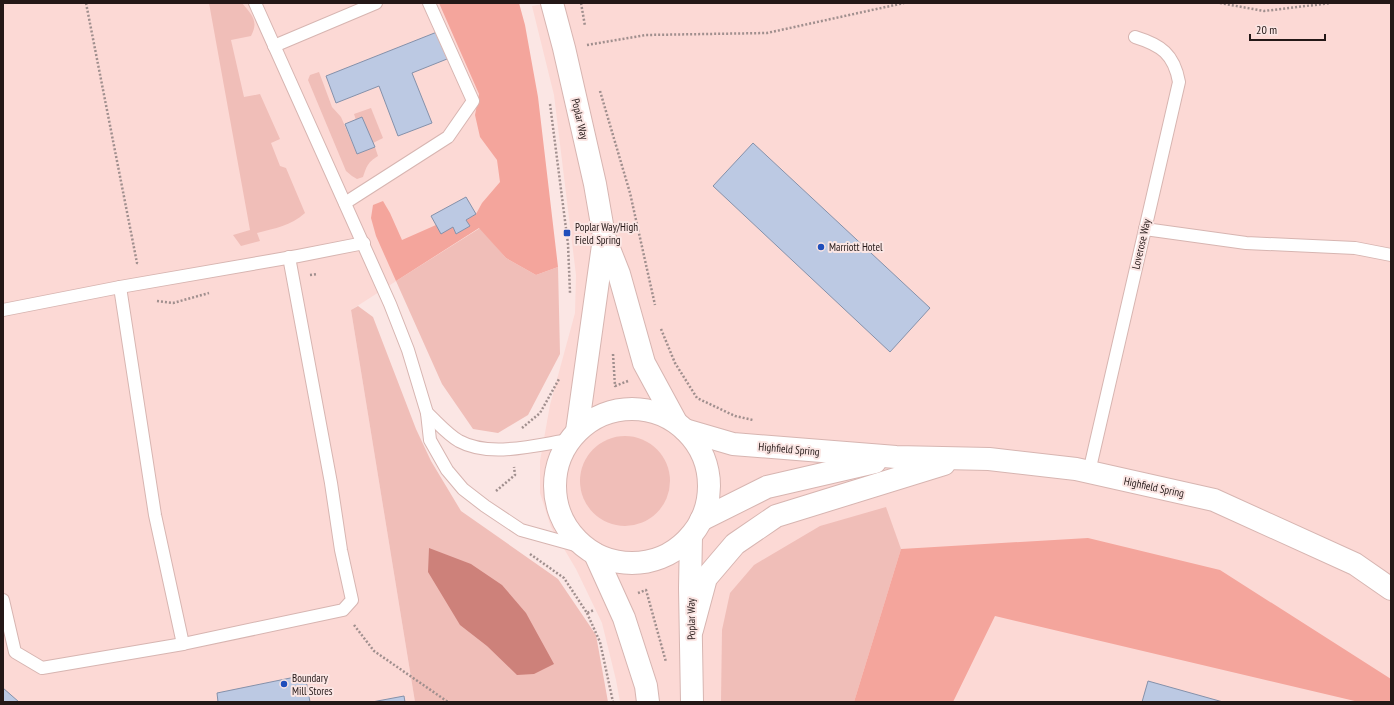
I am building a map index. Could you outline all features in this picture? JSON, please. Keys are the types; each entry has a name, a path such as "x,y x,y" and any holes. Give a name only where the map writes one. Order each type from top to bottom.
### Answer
{"main road":[{"name":"Poplar Way","path":"552,3 564,48 595,184 604,236 619,274 644,363 680,426 697,445 706,466 709,484 707,501 696,528 690,588 692,630 692,702"},
{"name":"Poplar Way","path":"604,236 573,435 558,462 554,493 559,514 571,534 590,551 615,562 640,563 657,559 676,549 696,528"},
{"name":"Poplar Way","path":"573,435 593,418 614,410 629,408 659,413 680,426"},
{"name":"Highfield Spring","path":"680,426 733,444 896,457 989,459 1076,469 1214,500 1355,564 1391,590"},
{"name":"Highfield Spring","path":"696,528 767,487 896,457"},
{"path":"692,630 706,578 735,544 776,516 964,458"},
{"name":"Poplar Way","path":"590,551 624,618 646,686 648,702"}],"lane":[{"path":"255,3 364,243 390,304 408,350 427,413 430,440 447,470 463,489 484,506 522,530 590,551"},
{"path":"274,46 376,3"},
{"path":"345,202 448,137 473,101 429,3"},
{"name":"Loverose Way","path":"1089,472 1179,82 1177,71 1171,58 1161,48 1150,42 1135,38"},
{"path":"1145,229 1246,243 1355,248 1391,255"},
{"path":"3,310 120,287 364,243"},
{"path":"3,600 15,652 42,668 183,644 342,610 352,600 341,550 331,483 289,257"},
{"path":"120,287 155,515 183,644"},
{"path":"427,413 443,429 459,441 482,450 512,449 573,435"}],"path":[{"path":"86,3 137,263 143,268 146,283"},
{"path":"581,3 586,32"},
{"path":"564,48 646,35 767,33 904,3"},
{"path":"1220,3 1264,11 1331,3"},
{"path":"587,38 589,50"},
{"path":"599,87 630,193"},
{"path":"550,101 568,244"},
{"path":"342,610 374,651 448,702"},
{"path":"587,613 600,642 613,702"}],"shaded area":[{"path":"3,3 450,3 540,189 351,310 415,702 3,702"},
{"path":"209,3 242,3 253,18 254,26 251,36 231,40 244,97 260,94 280,139 271,143 280,166 286,168 305,213 288,224 257,233 260,241 241,246 233,235 250,230"},
{"path":"439,3 519,3 525,25 538,97 558,267 536,275 506,258 479,228 396,281 376,236 371,218 373,205 383,201 402,240 436,225 453,227 456,234 470,226 466,220 476,214 482,203 500,182 497,160 480,137 475,115 479,94"},
{"path":"549,3 1391,3 1391,702 620,702 602,623 576,569 551,527 540,493 540,461 550,405 575,313 576,275 554,95 532,6"},
{"path":"319,72 332,107 341,117 357,154 375,147 378,156 368,165 363,177 357,179 346,171 308,80 310,75"},
{"path":"371,108 383,138 373,143 362,117 356,120 354,114"},
{"path":"480,228 506,258 536,275 558,267 560,354 528,415 498,433 473,429 442,384 396,281"},
{"path":"358,306 373,317 416,429 431,461 461,511 558,579 596,635 608,702 415,702 351,310"},
{"path":"625,436 642,440 657,449 666,464 670,481 666,498 657,513 642,522 625,526 608,522 593,513 584,498 580,481 584,464 593,449 608,440"},
{"path":"886,507 901,549 854,702 721,702 722,630 730,593 754,565 820,526"},
{"path":"1088,538 1220,570 1391,679 1391,702 1359,702 995,616 953,702 854,702 901,549"},
{"path":"429,548 471,564 502,585 526,613 554,664 534,674 517,675 487,646 460,625 428,572"}],"building":[{"path":"442,30 452,57 412,73 432,123 398,136 379,86 336,103 326,76"},
{"path":"362,117 375,147 357,154 345,124"},
{"name":"Marriott Hotel","path":"753,143 930,308 890,352 713,186"},
{"path":"466,197 476,214 466,220 470,226 456,234 453,227 441,234 431,216"},
{"name":"Boundary Mill Stores","path":"305,675 310,702 218,702 217,693"},
{"path":"1148,681 1223,702 1142,702"},
{"path":"3,688 19,702 3,702"},
{"path":"404,696 405,702 372,702"}],"place":[{"name":"Poplar Way/High Field Spring","path":"567,233"},
{"name":"Marriott Hotel","path":"821,247"},
{"name":"Boundary Mill Stores","path":"284,684"}]}
